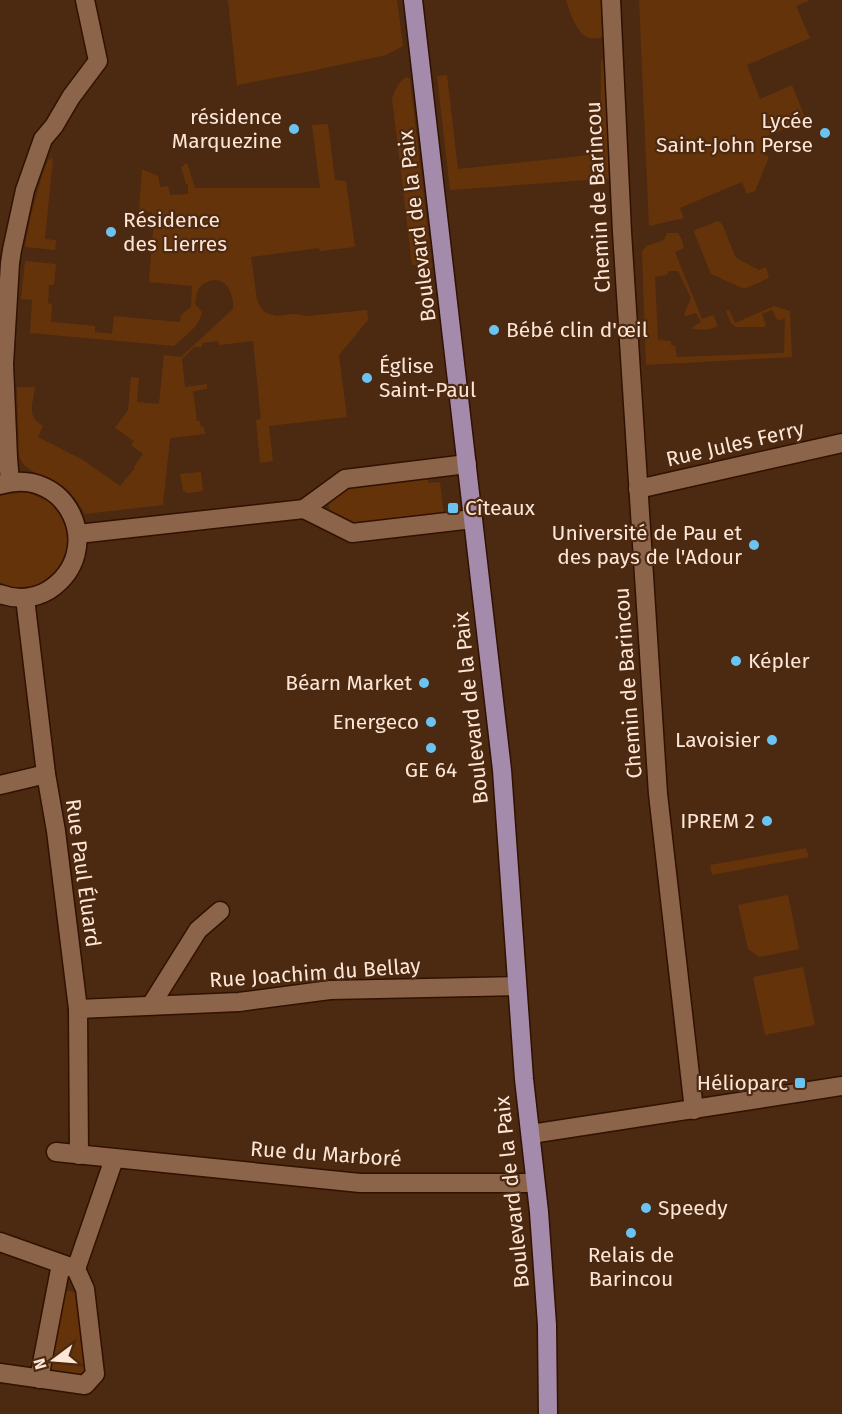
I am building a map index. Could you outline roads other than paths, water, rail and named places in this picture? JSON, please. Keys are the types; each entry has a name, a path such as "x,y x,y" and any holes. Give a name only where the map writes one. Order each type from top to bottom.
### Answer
{"main road":[{"name":"Boulevard de la Paix","path":"413,0 502,770 524,1079 531,1134 547,1325 548,1414"}],"street":[{"path":"0,594 25,598 43,594 58,584 70,569 77,551 78,534 74,519 64,502 49,489 30,482 5,483 8,458 4,364 10,263 25,190 44,139 98,61 85,0"},
{"name":"Chemin de Barincou","path":"611,0 622,232 658,794 694,1110"},
{"name":"Rue Jules Ferry","path":"638,489 842,443"},
{"path":"78,534 304,509 345,479 467,464"},
{"path":"304,509 352,533 473,519"},
{"name":"Rue Paul Éluard","path":"25,598 78,1009 80,1155"},
{"path":"0,785 46,774"},
{"name":"Rue Joachim du Bellay","path":"151,1005 198,930 220,911"},
{"name":"Rue Joachim du Bellay","path":"78,1009 239,1002 330,990 517,986"},
{"path":"531,1134 842,1086"},
{"name":"Rue du Marboré","path":"56,1152 360,1183 535,1183"},
{"path":"39,1379 69,1266 114,1159"},
{"path":"0,1242 69,1266 85,1289 95,1374 85,1385 0,1373"}],"place":[{"name":"résidence Marquezine","path":"294,129"},
{"name":"Lycée Saint-John Perse","path":"825,133"},
{"name":"Résidence des Lierres","path":"111,232"},
{"name":"Bébé clin d'œil","path":"494,330"},
{"name":"Église Saint-Paul","path":"367,378"},
{"name":"Cîteaux","path":"453,508"},
{"name":"Université de Pau et des pays de l'Adour","path":"754,545"},
{"name":"Képler","path":"736,661"},
{"name":"Béarn Market","path":"424,683"},
{"name":"Energeco","path":"431,722"},
{"name":"Lavoisier","path":"772,740"},
{"name":"GE 64","path":"431,748"},
{"name":"IPREM 2","path":"767,821"},
{"name":"Hélioparc","path":"800,1083"},
{"name":"Speedy","path":"646,1208"},
{"name":"Relais de Barincou","path":"631,1233"}]}
